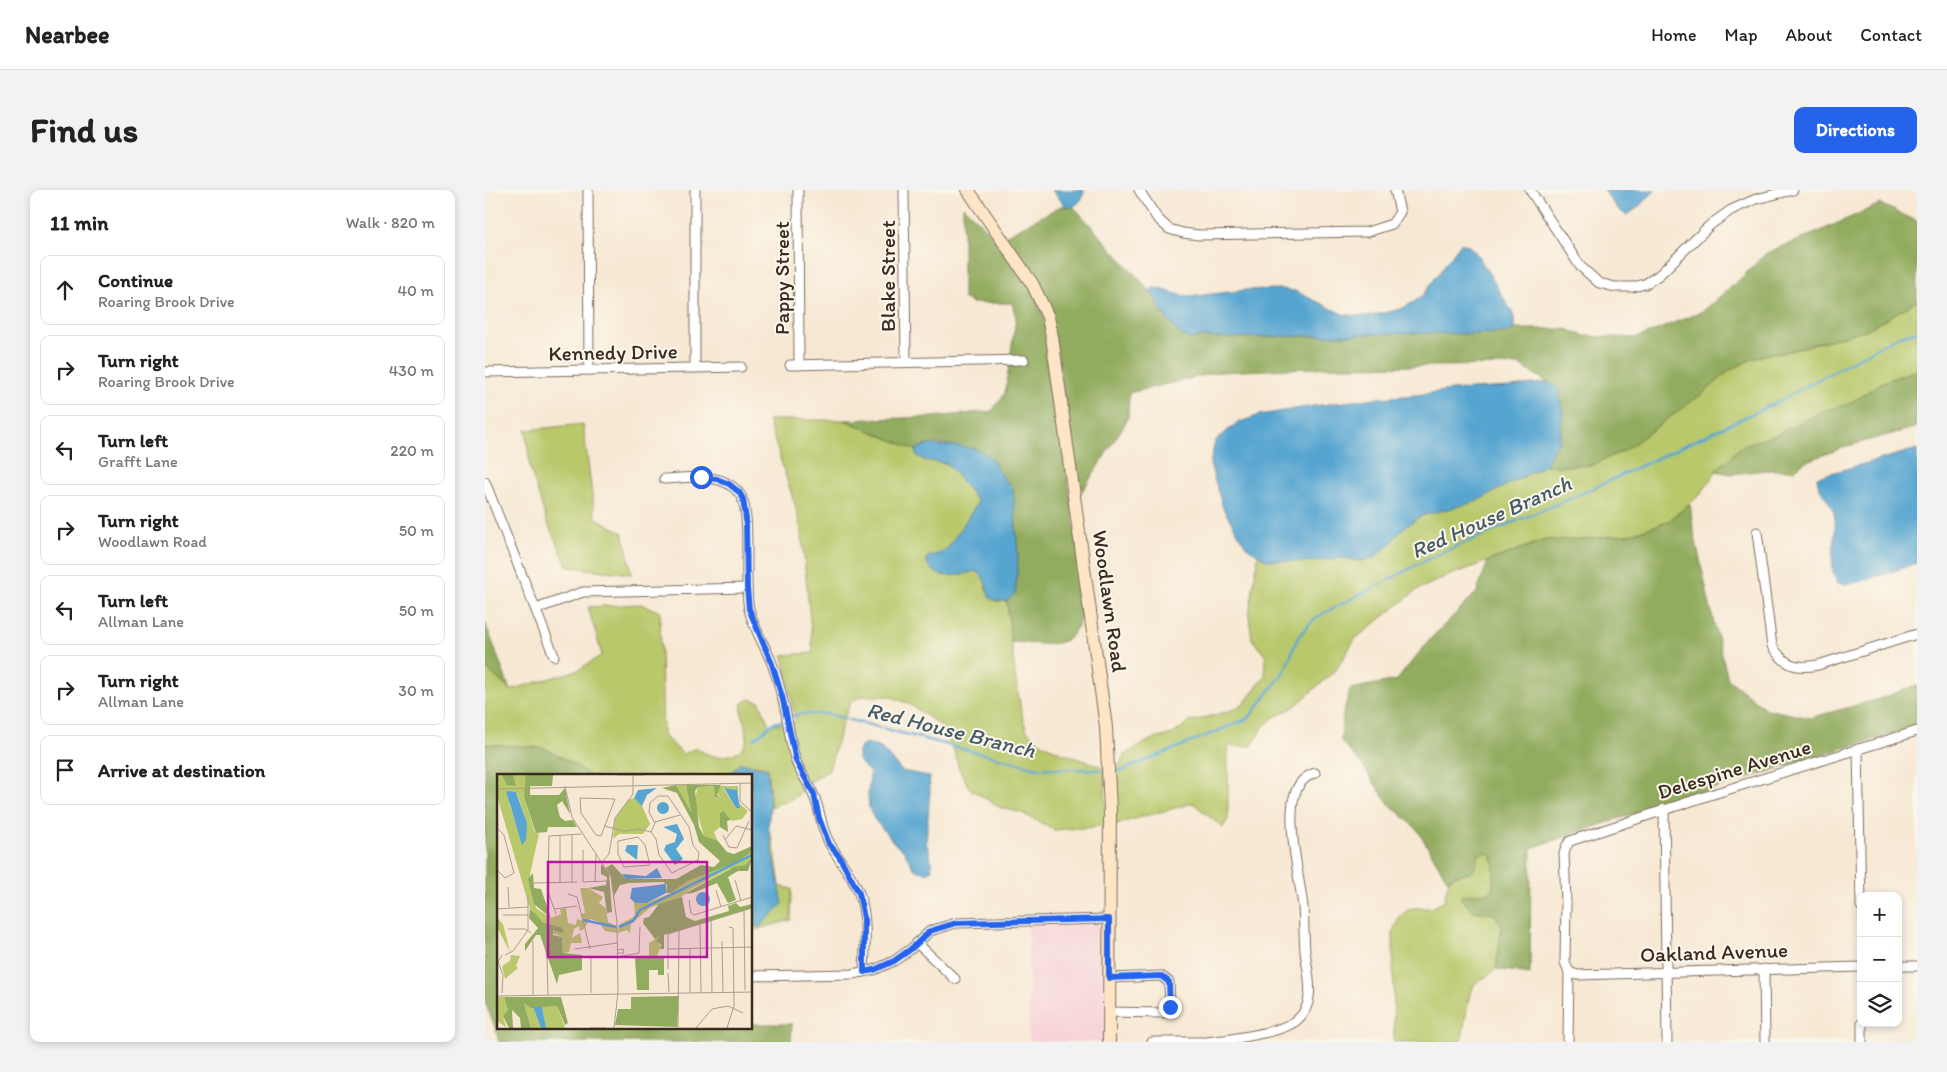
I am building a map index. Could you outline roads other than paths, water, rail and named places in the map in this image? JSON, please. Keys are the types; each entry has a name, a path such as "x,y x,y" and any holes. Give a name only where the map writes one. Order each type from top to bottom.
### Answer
{"street":[{"path":"588,190 589,370"},
{"path":"695,190 695,368"},
{"name":"Pappy Street","path":"798,190 794,365 906,362"},
{"name":"Blake Street","path":"904,190 906,362"},
{"name":"Woodlawn Road","path":"968,190 1042,300 1052,337 1107,727 1110,810 1109,1042"},
{"path":"1139,190 1157,218 1169,229 1199,235 1367,232 1392,224 1401,212 1395,190"},
{"path":"1530,190 1580,266 1599,282 1615,287 1633,287 1645,284 1659,275 1709,225 1731,210 1755,199 1793,190"},
{"path":"906,362 1023,360"},
{"name":"Kennedy Drive","path":"485,372 741,366"},
{"path":"664,479 701,477 717,479 729,484 739,492 743,499 746,519 749,609 772,664 783,700 796,761 814,794 819,818 829,844 839,856 859,893 864,918 864,972"},
{"path":"485,482 553,656"},
{"path":"1757,532 1772,646 1779,656 1789,664 1805,668 1818,665 1917,634"},
{"path":"536,609 583,592 747,588"},
{"name":"Delespine Avenue","path":"1569,972 1565,962 1566,902 1564,854 1566,847 1574,838 1917,731"},
{"path":"1859,749 1861,892"},
{"path":"1152,1042 1204,1042 1241,1037 1291,1025 1298,1020 1308,1004 1309,991 1303,909 1295,854 1292,808 1293,798 1299,783 1315,773"},
{"path":"1664,809 1667,1042"},
{"path":"753,976 852,974 874,970 894,961 930,931 956,923 1109,919"},
{"path":"917,943 955,979"},
{"path":"1902,966 1917,966"},
{"name":"Oakland Avenue","path":"1569,972 1577,975 1857,967"},
{"path":"1764,969 1765,1042"},
{"path":"1568,1042 1569,972"},
{"path":"1108,1012 1163,1013 1170,1007 1169,982 1161,976 1109,978"},
{"path":"1862,1027 1862,1042"}],"water":[{"path":"1052,190 1084,190 1083,197 1079,203 1066,207"},
{"path":"1604,190 1656,190 1627,215 1617,208"},
{"path":"1460,244 1467,245 1477,254 1512,312 1514,329 1509,332 1200,337 1191,339 1181,335 1168,320 1150,291 1153,288 1157,288 1187,297 1245,290 1282,289 1295,291 1345,315 1370,316 1401,309 1423,295"},
{"path":"1546,382 1558,388 1563,414 1559,440 1545,465 1475,502 1421,516 1402,529 1391,543 1374,558 1360,561 1345,558 1304,562 1267,560 1246,547 1223,508 1210,464 1215,441 1237,423 1260,415 1306,407 1452,390 1512,387"},
{"path":"929,445 976,449 992,458 997,469 1013,489 1018,556 1017,575 1015,593 1007,601 997,601 990,598 984,579 975,571 954,576 941,575 930,568 926,561 927,557 941,553 949,547 978,502 948,464 924,460 916,455 916,450"},
{"path":"1917,449 1917,563 1854,583 1838,583 1834,576 1832,558 1835,530 1834,513 1819,486 1817,477"},
{"path":"867,743 881,748 902,771 929,776 930,791 926,843 930,853 932,870 925,873 914,869 904,851 896,845 874,819 869,808 870,773 858,760 858,751 862,745"},
{"path":"740,763 767,768 770,807 768,826 783,904 760,927 753,925 753,774 730,774"}],"waterway":[{"name":"Red House Branch","path":"1116,771 1121,771 1249,718 1284,672 1298,637 1315,618 1436,555 1583,493 1775,403 1897,337 1917,331"},
{"name":"Red House Branch","path":"793,716 800,714 827,714 1038,768 1102,770"},
{"name":"Red House Branch","path":"754,739 772,724 781,721"}]}
